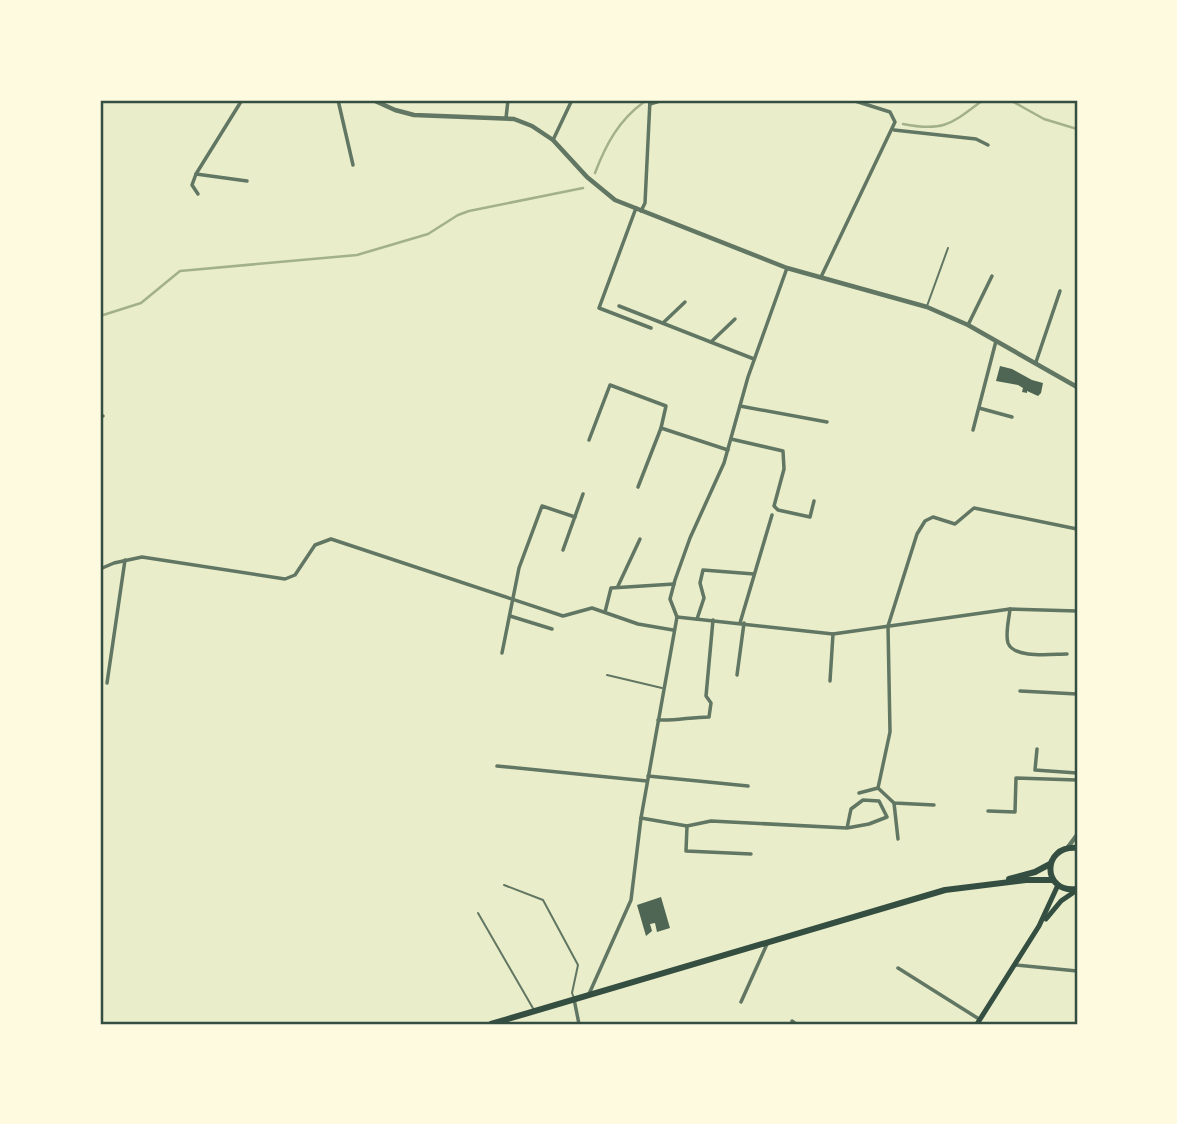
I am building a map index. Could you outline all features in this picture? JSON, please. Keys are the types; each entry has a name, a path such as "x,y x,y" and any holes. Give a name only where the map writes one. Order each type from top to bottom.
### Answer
{"main road":[{"path":"990,884 1035,872 1051,864 1060,850 1077,848"},
{"path":"1040,926 1055,882 1051,864"},
{"path":"491,1024 945,890 990,884 1055,882 1064,889 1077,890"},
{"path":"979,1022 1040,926 1061,901 1077,890"}],"street":[{"path":"198,194 192,185 197,174 242,100"},
{"path":"338,100 353,164"},
{"path":"373,100 414,115 514,118 552,140 587,177 615,200 787,268 927,307 968,325 1077,387"},
{"path":"506,118 508,100"},
{"path":"552,140 572,100"},
{"path":"651,328 599,308 638,210 645,203 650,102 663,100"},
{"path":"821,277 894,130 895,122 890,112 852,100"},
{"path":"894,130 976,139 988,145"},
{"path":"197,174 247,181"},
{"path":"588,996 631,900 641,818 677,617 670,599 674,584 690,538 724,463 755,359 787,268"},
{"path":"968,325 992,276"},
{"path":"1036,362 1060,291"},
{"path":"663,323 685,302"},
{"path":"619,306 755,359"},
{"path":"710,342 735,319"},
{"path":"973,430 996,340"},
{"path":"589,440 610,385 666,406 662,428 638,487"},
{"path":"740,406 827,422"},
{"path":"979,408 1012,417"},
{"path":"662,428 728,450"},
{"path":"731,439 783,452 783,469 774,506 778,510 810,517 814,501"},
{"path":"563,550 583,495"},
{"path":"502,653 519,568 542,506 575,517"},
{"path":"878,788 890,732 888,626 917,534 925,521 933,517 955,524 974,508 1077,529"},
{"path":"737,675 742,623 772,515"},
{"path":"100,569 142,557 285,579 295,575 315,545 331,539 563,616 592,608 638,624 674,630"},
{"path":"618,586 640,539"},
{"path":"107,683 125,560"},
{"path":"697,619 704,598 700,583 703,570 754,574"},
{"path":"605,612 611,588 674,584"},
{"path":"677,617 833,634 1010,609 1077,611"},
{"path":"1010,609 1007,641 1012,649 1021,653 1067,654"},
{"path":"510,616 552,629"},
{"path":"658,720 677,721 687,717 709,717 711,703 706,696 713,620"},
{"path":"830,681 833,634"},
{"path":"1020,691 1077,694"},
{"path":"1037,749 1035,771 1077,773"},
{"path":"497,766 748,786"},
{"path":"988,811 1015,812 1016,778 1077,780"},
{"path":"859,793 878,788"},
{"path":"878,788 894,803 934,805"},
{"path":"641,818 687,825 711,821 847,828 887,817 885,810 879,801 863,800 852,809 847,828"},
{"path":"894,803 898,839"},
{"path":"687,825 686,851 751,854"},
{"path":"1068,847 1077,835"},
{"path":"741,1002 768,943"},
{"path":"1015,965 1077,971"},
{"path":"898,968 979,1022"},
{"path":"574,999 579,1024"}],"lane":[{"path":"927,307 948,248"},
{"path":"607,675 663,688"},
{"path":"504,886 542,900 578,965 572,993 574,999"},
{"path":"478,913 535,1011"}],"building":[{"path":"1000,366 1043,383 1041,393 1038,396 1027,391 1022,392 1023,388 1018,385 996,381"},
{"path":"661,897 670,928 657,932 655,923 650,924 652,931 646,936 637,905"}],"waterway":[{"path":"903,124 928,127 946,124 983,100"},
{"path":"1010,100 1044,119 1077,129"},
{"path":"595,173 614,133 644,102"},
{"path":"100,316 141,303 180,271 357,255 428,234 469,211 583,188"}]}
